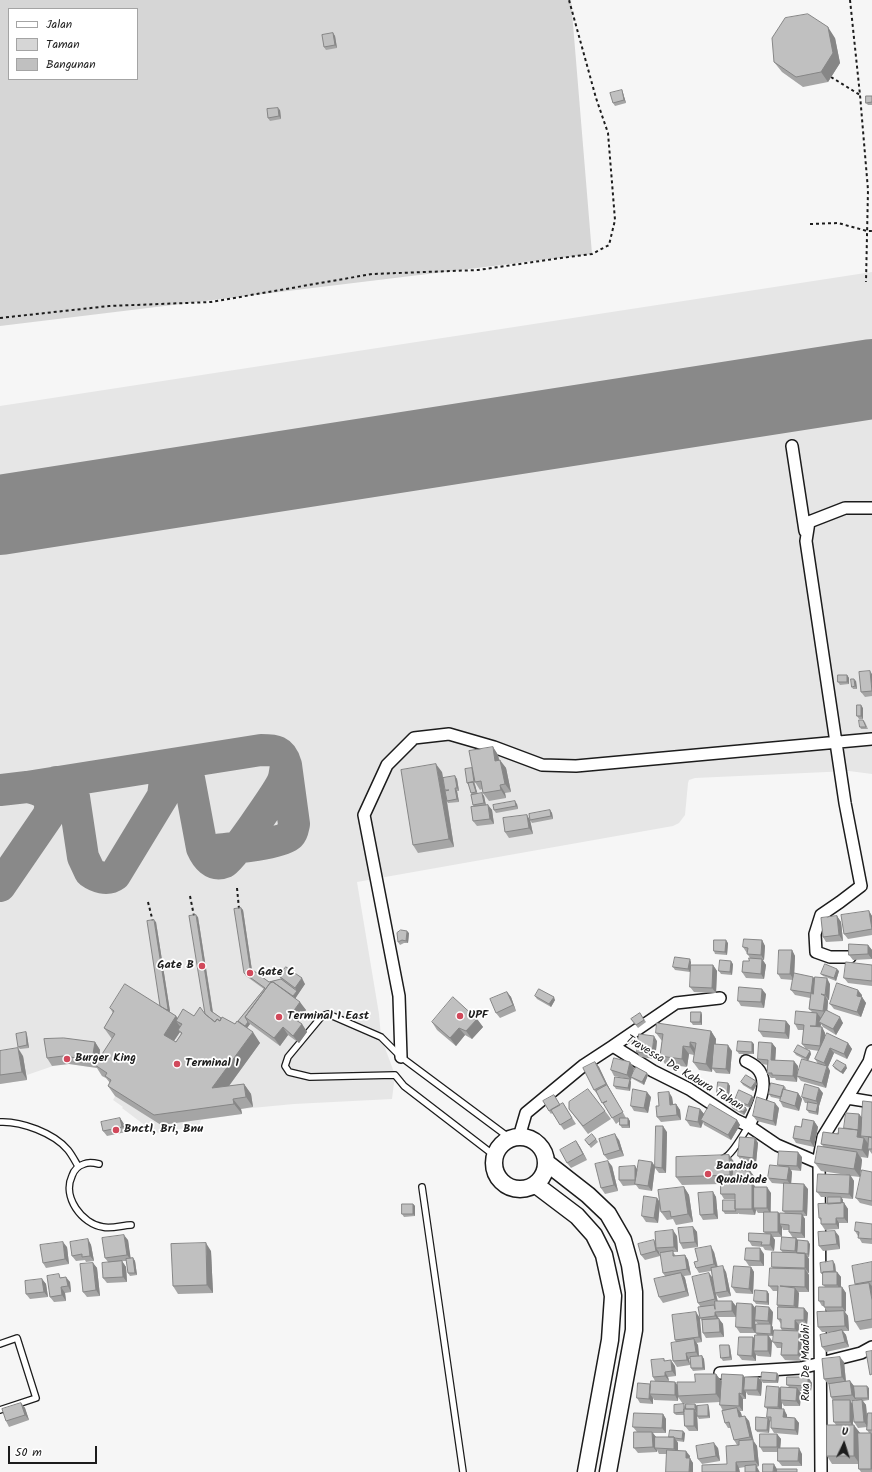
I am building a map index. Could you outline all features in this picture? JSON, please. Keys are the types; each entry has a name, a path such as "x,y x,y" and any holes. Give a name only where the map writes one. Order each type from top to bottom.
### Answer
{"street":[{"path":"792,446 845,803 861,886 822,915 815,934 816,952 830,957 850,957"},
{"path":"806,541 809,522 845,508 872,508"},
{"path":"401,1057 399,996 364,815 387,765 414,738 449,734 542,764 576,766 872,739"},
{"path":"613,1046 676,1002 720,998"},
{"name":"Travessa De Kabura Tahan","path":"515,1138 526,1113 584,1065 613,1046 653,1071 689,1089 777,1145 819,1163"},
{"name":"Rua De Madohi","path":"821,1472 819,1163 823,1137 868,1062 872,1051"},
{"path":"746,1061 757,1069 762,1075 763,1085 762,1094 749,1126"},
{"path":"847,1098 872,1102"},
{"path":"515,1138 531,1140 541,1147 545,1154 547,1163 545,1172 536,1185 526,1188 514,1188 505,1184 498,1176 494,1166 495,1156 498,1149 504,1143 515,1138"},
{"path":"547,1163 588,1195 608,1214 622,1240 630,1265 634,1292 634,1330 608,1472"},
{"path":"536,1185 577,1216 594,1235 604,1255 612,1296 610,1340 586,1472"},
{"path":"720,1373 801,1368 860,1353 872,1347"}],"lane":[{"path":"495,1156 404,1086 395,1075 310,1077 290,1072 285,1066 288,1057 322,1016 328,1014 380,1037 401,1057 515,1138"},
{"path":"0,1122 7,1122 32,1128 55,1138 68,1150 78,1166"},
{"path":"718,1159 726,1158 733,1152 749,1126"},
{"path":"99,1164 85,1163 78,1166 74,1171 68,1184 70,1195 76,1208 86,1221 104,1227 131,1225"},
{"path":"422,1187 463,1472"},
{"path":"0,1344 17,1338 36,1398 0,1410"}],"path":[{"path":"0,318 109,306 211,302 372,274 478,270 592,254 609,244 615,220 608,133 596,98 570,0"},
{"path":"850,0 868,190 866,282"},
{"path":"831,78 860,95"},
{"path":"810,224 838,223 872,231"},
{"path":"237,888 240,911"},
{"path":"190,896 194,918"},
{"path":"148,902 153,923"}],"shaded area":[{"path":"872,272 872,774 849,771 695,778 689,780 688,783 685,815 679,823 673,826 357,882 379,1014 381,1037 395,1075 392,1099 294,1104 241,1109 242,1114 201,1120 199,1126 155,1133 113,1100 118,1091 114,1083 102,1076 97,1068 69,1064 53,1066 27,1075 27,1080 0,1084 0,406"}],"green space":[{"path":"0,0 571,0 592,254 0,326"}],"building":[{"path":"808,14 828,27 833,53 821,72 796,77 774,62 772,38 785,18"},
{"path":"333,33 335,45 324,47 322,35"},
{"path":"622,90 624,100 613,103 610,93"},
{"path":"866,96 872,96 872,102 866,103"},
{"path":"278,108 279,116 268,118 267,109"},
{"path":"870,671 872,691 861,692 859,672"},
{"path":"838,675 847,675 847,682 838,682"},
{"path":"851,679 854,679 855,686 852,687"},
{"path":"857,705 861,705 861,716 857,716"},
{"path":"859,720 863,720 866,727 860,727"},
{"path":"493,747 495,761 500,760 505,784 500,785 501,790 483,793 481,781 475,782 469,751"},
{"path":"436,764 449,839 413,845 401,770"},
{"path":"472,768 474,782 467,783 465,769"},
{"path":"455,776 457,799 447,801 445,791 449,790 445,790 443,778"},
{"path":"473,782 476,792 471,793 468,783"},
{"path":"482,793 484,803 473,805 471,795"},
{"path":"515,801 516,806 494,810 493,805"},
{"path":"488,805 490,819 473,821 471,807"},
{"path":"550,810 551,816 530,820 529,814"},
{"path":"527,815 529,828 505,832 503,818"},
{"path":"241,908 250,968 269,982 281,979 297,991 293,996 273,982 270,983 245,1017 248,1022 245,1026 238,1021 265,988 244,973 234,909"},
{"path":"869,911 872,929 844,934 841,915"},
{"name":"Gate B","path":"196,915 211,1011 221,1018 220,1021 217,1019 215,1022 205,1014 189,916"},
{"path":"837,916 839,935 823,937 821,918"},
{"path":"154,920 167,1010 160,1006 147,921"},
{"path":"401,930 407,931 406,941 402,940 398,942 397,933"},
{"path":"744,939 762,940 761,955 747,954 748,948 743,947"},
{"path":"714,940 726,940 725,952 714,951"},
{"path":"849,944 868,945 868,954 849,955"},
{"path":"779,950 792,950 790,974 778,974"},
{"path":"675,957 690,959 688,969 673,967"},
{"path":"749,958 762,959 761,974 742,972 743,961 749,961"},
{"path":"720,960 731,961 730,972 719,971"},
{"path":"846,962 872,965 872,981 844,978"},
{"path":"825,964 837,969 834,978 821,974"},
{"path":"691,965 713,965 712,988 690,987"},
{"path":"286,967 302,978 295,988 279,976"},
{"path":"794,973 813,977 811,993 791,990"},
{"path":"815,977 827,978 825,995 821,994 825,996 823,1011 809,1009"},
{"name":"Terminal 1 East","path":"273,982 300,1002 290,1016 302,1024 293,1036 283,1027 274,1038 245,1017 270,983"},
{"path":"837,983 858,990 857,996 862,997 857,1012 830,1004"},
{"name":"Terminal 1","path":"125,984 176,1016 164,1035 176,1042 182,1033 178,1030 182,1024 176,1021 183,1009 194,1016 200,1007 205,1014 215,1022 217,1019 220,1021 222,1017 235,1024 237,1021 253,1032 212,1088 244,1084 246,1097 233,1099 234,1104 154,1115 108,1086 111,1080 105,1076 107,1073 95,1065 115,1034 104,1028 114,1011 110,1008"},
{"path":"739,987 762,989 761,1002 738,1001"},
{"path":"539,989 554,997 549,1004 535,996"},
{"path":"507,992 513,1005 496,1013 490,999"},
{"name":"UPF","path":"453,997 477,1019 466,1031 459,1028 450,1038 432,1022"},
{"path":"826,1010 840,1017 833,1029 819,1022"},
{"path":"796,1011 817,1013 816,1026 810,1026 822,1027 820,1046 802,1044 804,1025 795,1024"},
{"path":"691,1012 701,1012 700,1022 691,1022"},
{"path":"640,1013 644,1020 636,1025 631,1019"},
{"path":"760,1019 786,1021 785,1033 759,1031"},
{"path":"657,1023 711,1031 706,1064 693,1062 696,1043 690,1042 690,1047 683,1046 682,1059 660,1056 663,1034 656,1033"},
{"path":"26,1032 27,1045 18,1047 16,1034"},
{"path":"827,1033 848,1043 844,1054 830,1048 824,1063 815,1059"},
{"path":"639,1034 654,1036 652,1054 637,1052"},
{"path":"64,1038 95,1042 92,1060 63,1056 47,1058 44,1039"},
{"path":"738,1041 752,1042 752,1052 737,1051"},
{"path":"759,1042 772,1043 771,1060 794,1061 793,1076 772,1075 772,1073 767,1073 768,1060 758,1059"},
{"path":"714,1044 728,1045 726,1069 712,1068"},
{"path":"798,1045 810,1051 806,1058 794,1052"},
{"path":"18,1048 22,1072 0,1075 0,1051"},
{"path":"614,1058 630,1062 627,1075 611,1070"},
{"path":"802,1059 827,1066 822,1083 797,1076"},
{"path":"837,1060 846,1065 841,1072 833,1066"},
{"path":"595,1062 606,1084 594,1090 583,1068"},
{"path":"636,1067 647,1073 642,1082 631,1077"},
{"path":"746,1075 756,1081 751,1088 741,1082"},
{"path":"615,1077 630,1079 628,1088 614,1086"},
{"path":"718,1082 728,1083 727,1095 717,1093"},
{"path":"771,1083 784,1086 781,1097 769,1094"},
{"path":"805,1084 819,1088 816,1101 802,1097"},
{"path":"607,1085 623,1112 612,1118 603,1103 607,1101 602,1103 596,1091"},
{"path":"588,1089 605,1111 583,1126 569,1109 569,1102"},
{"path":"633,1089 647,1092 644,1108 631,1106"},
{"path":"783,1089 798,1093 795,1106 780,1101"},
{"path":"739,1090 752,1096 748,1105 735,1100"},
{"path":"669,1092 670,1105 676,1104 677,1115 657,1117 656,1106 659,1106 658,1093"},
{"path":"554,1095 560,1105 549,1111 543,1101"},
{"path":"757,1097 775,1103 773,1121 753,1116"},
{"path":"734,1101 746,1108 743,1112 731,1106"},
{"path":"863,1101 872,1102 872,1137 861,1136"},
{"path":"808,1102 818,1104 816,1112 807,1110"},
{"path":"563,1103 572,1118 560,1125 551,1110"},
{"path":"710,1104 737,1120 728,1135 701,1120"},
{"path":"689,1106 700,1109 698,1122 686,1120"},
{"path":"846,1113 859,1114 858,1131 844,1128"},
{"path":"120,1118 122,1127 103,1131 101,1122"},
{"path":"620,1118 628,1118 628,1125 620,1125"},
{"path":"803,1119 814,1121 810,1141 793,1138 795,1126 801,1127"},
{"path":"656,1126 663,1126 662,1168 655,1167"},
{"path":"839,1128 858,1130 857,1137 864,1138 862,1150 821,1144 823,1132 838,1134"},
{"path":"592,1134 596,1139 589,1145 585,1140"},
{"path":"615,1134 620,1150 604,1155 599,1139"},
{"path":"740,1137 755,1138 753,1158 738,1156"},
{"path":"869,1137 872,1138 872,1149 868,1149"},
{"path":"576,1141 583,1154 567,1163 560,1150"},
{"path":"818,1146 857,1152 854,1169 815,1163"},
{"path":"779,1151 798,1152 797,1166 778,1165"},
{"path":"729,1155 730,1175 676,1177 676,1157"},
{"path":"639,1160 652,1162 648,1186 635,1184"},
{"path":"608,1161 614,1185 601,1188 595,1164"},
{"path":"770,1165 789,1167 787,1180 768,1178"},
{"path":"635,1166 635,1180 619,1180 619,1167"},
{"path":"733,1170 750,1171 750,1182 732,1181"},
{"path":"862,1170 872,1172 872,1201 856,1198"},
{"path":"818,1174 850,1175 849,1194 817,1192"},
{"path":"721,1182 752,1183 752,1209 735,1209 735,1194 721,1194"},
{"path":"784,1183 804,1184 803,1211 783,1211"},
{"path":"684,1187 688,1214 671,1217 670,1211 661,1212 658,1190"},
{"path":"754,1187 767,1187 767,1208 754,1208"},
{"path":"713,1192 714,1214 700,1215 698,1193"},
{"path":"644,1196 657,1198 654,1218 642,1216"},
{"path":"828,1197 841,1197 841,1203 828,1204"},
{"path":"723,1200 735,1200 736,1211 723,1211"},
{"path":"844,1203 844,1218 836,1218 836,1224 821,1224 818,1204"},
{"path":"402,1204 413,1204 413,1214 402,1214"},
{"path":"764,1212 778,1212 778,1232 764,1232"},
{"path":"780,1213 802,1214 801,1233 789,1232 789,1225 780,1224"},
{"path":"856,1222 872,1224 872,1239 858,1238 859,1232 855,1231"},
{"path":"693,1227 695,1242 680,1243 678,1228"},
{"path":"673,1230 674,1247 656,1248 655,1232"},
{"path":"835,1231 837,1244 819,1246 818,1232"},
{"path":"749,1233 771,1234 770,1245 761,1245 762,1242 749,1241"},
{"path":"124,1235 127,1255 105,1258 102,1238"},
{"path":"782,1237 796,1238 795,1251 781,1250"},
{"path":"88,1239 90,1256 82,1257 82,1254 72,1256 70,1242"},
{"path":"654,1240 656,1251 641,1255 638,1244"},
{"path":"798,1240 808,1241 808,1254 797,1253"},
{"path":"63,1242 65,1259 43,1263 40,1245"},
{"path":"206,1243 207,1285 173,1286 171,1244"},
{"path":"711,1246 714,1264 696,1268 694,1262 698,1261 695,1249"},
{"path":"746,1248 760,1248 760,1261 745,1260"},
{"path":"673,1251 673,1256 685,1255 687,1269 663,1273 660,1253"},
{"path":"772,1252 805,1253 805,1268 772,1267"},
{"path":"133,1258 135,1273 128,1273 126,1259"},
{"path":"122,1261 123,1277 103,1278 102,1263"},
{"path":"833,1261 834,1271 821,1273 820,1263"},
{"path":"872,1262 872,1281 855,1284 852,1266"},
{"path":"93,1263 96,1290 83,1292 80,1264"},
{"path":"723,1266 727,1291 715,1293 711,1268"},
{"path":"734,1266 751,1267 749,1289 732,1287"},
{"path":"770,1268 805,1269 805,1287 780,1286 795,1288 794,1306 777,1305 778,1286 769,1286"},
{"path":"823,1272 837,1272 837,1285 823,1285"},
{"path":"681,1273 686,1291 659,1297 654,1279"},
{"path":"709,1273 715,1299 698,1303 692,1277"},
{"path":"59,1274 60,1278 66,1277 68,1286 61,1287 62,1295 50,1297 47,1276"},
{"path":"42,1279 44,1292 26,1294 25,1281"},
{"path":"869,1283 872,1300 872,1319 855,1322 849,1286"},
{"path":"819,1287 842,1287 842,1307 824,1307 824,1301 819,1301"},
{"path":"755,1290 767,1291 767,1302 754,1301"},
{"path":"715,1301 732,1301 732,1311 715,1312 715,1316 700,1318 698,1307 714,1305 715,1309"},
{"path":"737,1303 752,1304 752,1328 736,1327"},
{"path":"756,1306 769,1307 768,1321 755,1320"},
{"path":"778,1307 804,1308 804,1320 795,1320 795,1329 781,1328 781,1319 778,1319"},
{"path":"844,1311 845,1326 818,1327 817,1312"},
{"path":"696,1312 699,1337 675,1340 672,1315"},
{"path":"719,1319 720,1332 703,1333 702,1320"},
{"path":"756,1324 771,1324 771,1334 756,1333"},
{"path":"774,1330 799,1331 798,1355 781,1355 782,1343 773,1342"},
{"path":"842,1330 845,1342 822,1347 820,1335"},
{"path":"755,1335 768,1335 768,1351 754,1351"},
{"path":"739,1337 753,1337 752,1356 738,1355"},
{"path":"694,1339 696,1352 686,1353 687,1360 673,1361 671,1343"},
{"path":"720,1345 729,1345 730,1357 721,1358"},
{"path":"872,1351 872,1374 870,1375 866,1352"},
{"path":"702,1356 703,1368 691,1368 690,1357"},
{"path":"840,1357 842,1377 824,1379 822,1359"},
{"path":"664,1359 664,1361 671,1360 672,1371 665,1372 665,1376 653,1377 651,1360"},
{"path":"762,1372 777,1373 776,1381 761,1380"},
{"path":"695,1374 716,1374 716,1394 678,1396 677,1382 695,1382"},
{"path":"722,1374 743,1375 742,1394 739,1393 739,1406 720,1405"},
{"path":"745,1377 758,1377 757,1390 744,1390"},
{"path":"787,1377 808,1377 808,1386 787,1385"},
{"path":"651,1381 675,1382 675,1395 650,1394"},
{"path":"850,1381 852,1395 831,1397 829,1384"},
{"path":"638,1383 650,1384 649,1399 637,1398"},
{"path":"767,1386 779,1387 778,1407 765,1407"},
{"path":"854,1386 867,1386 868,1398 855,1398"},
{"path":"781,1387 797,1388 796,1401 781,1400"},
{"path":"833,1400 850,1400 850,1422 834,1422"},
{"path":"862,1400 864,1422 854,1422 852,1401"},
{"path":"21,1403 25,1415 6,1421 2,1409"},
{"path":"684,1404 684,1412 674,1413 674,1405"},
{"path":"686,1404 695,1404 695,1410 686,1409"},
{"path":"708,1405 708,1416 697,1416 697,1406"},
{"path":"737,1408 739,1417 745,1416 750,1437 734,1440 729,1422 725,1423 722,1411"},
{"path":"768,1408 784,1409 783,1417 795,1418 795,1430 771,1428 771,1417 767,1417"},
{"path":"684,1409 694,1409 694,1426 685,1426"},
{"path":"634,1413 663,1414 662,1428 633,1427"},
{"path":"868,1413 872,1413 872,1430 867,1430"},
{"path":"756,1417 768,1418 767,1430 756,1430"},
{"path":"827,1425 854,1425 854,1456 827,1456"},
{"path":"670,1430 683,1431 682,1439 669,1437"},
{"path":"634,1432 652,1432 653,1447 634,1448"},
{"path":"858,1433 871,1433 871,1469 859,1469"},
{"path":"760,1434 777,1434 777,1447 760,1447"},
{"path":"655,1437 674,1437 674,1449 655,1448"},
{"path":"753,1440 755,1461 736,1462 736,1472 702,1472 702,1465 727,1464 726,1446 739,1445 739,1441"},
{"path":"714,1443 716,1456 698,1459 696,1446"},
{"path":"778,1448 799,1448 798,1461 778,1461"},
{"path":"667,1450 686,1451 686,1458 690,1458 689,1472 666,1472"},
{"path":"763,1464 774,1464 773,1472 763,1472"},
{"path":"756,1465 756,1472 745,1472 745,1466"},
{"path":"777,1469 797,1469 797,1472 777,1472"}],"taxiway":[{"path":"0,790 261,750 277,752 282,756 286,765 294,824 291,834 277,841 217,850"},
{"path":"174,764 185,768 188,773 202,848 208,858 217,863 225,862 229,858 254,825 282,783 286,765"},
{"path":"56,782 69,789 74,797 83,857 90,872 99,877 109,878 115,875 163,796 165,780 160,771 153,767"},
{"path":"0,886 48,816 50,809 47,796 39,791 27,787"}],"runway":[{"path":"0,515 872,379"}],"place":[{"name":"Gate B","path":"202,966"},
{"name":"Gate C","path":"250,973"},
{"name":"UPF","path":"460,1016"},
{"name":"Terminal 1 East","path":"279,1017"},
{"name":"Burger King","path":"67,1059"},
{"name":"Terminal 1","path":"177,1064"},
{"name":"Bnctl, Bri, Bnu","path":"116,1130"},
{"name":"Bandido Qualidade","path":"708,1174"}]}
